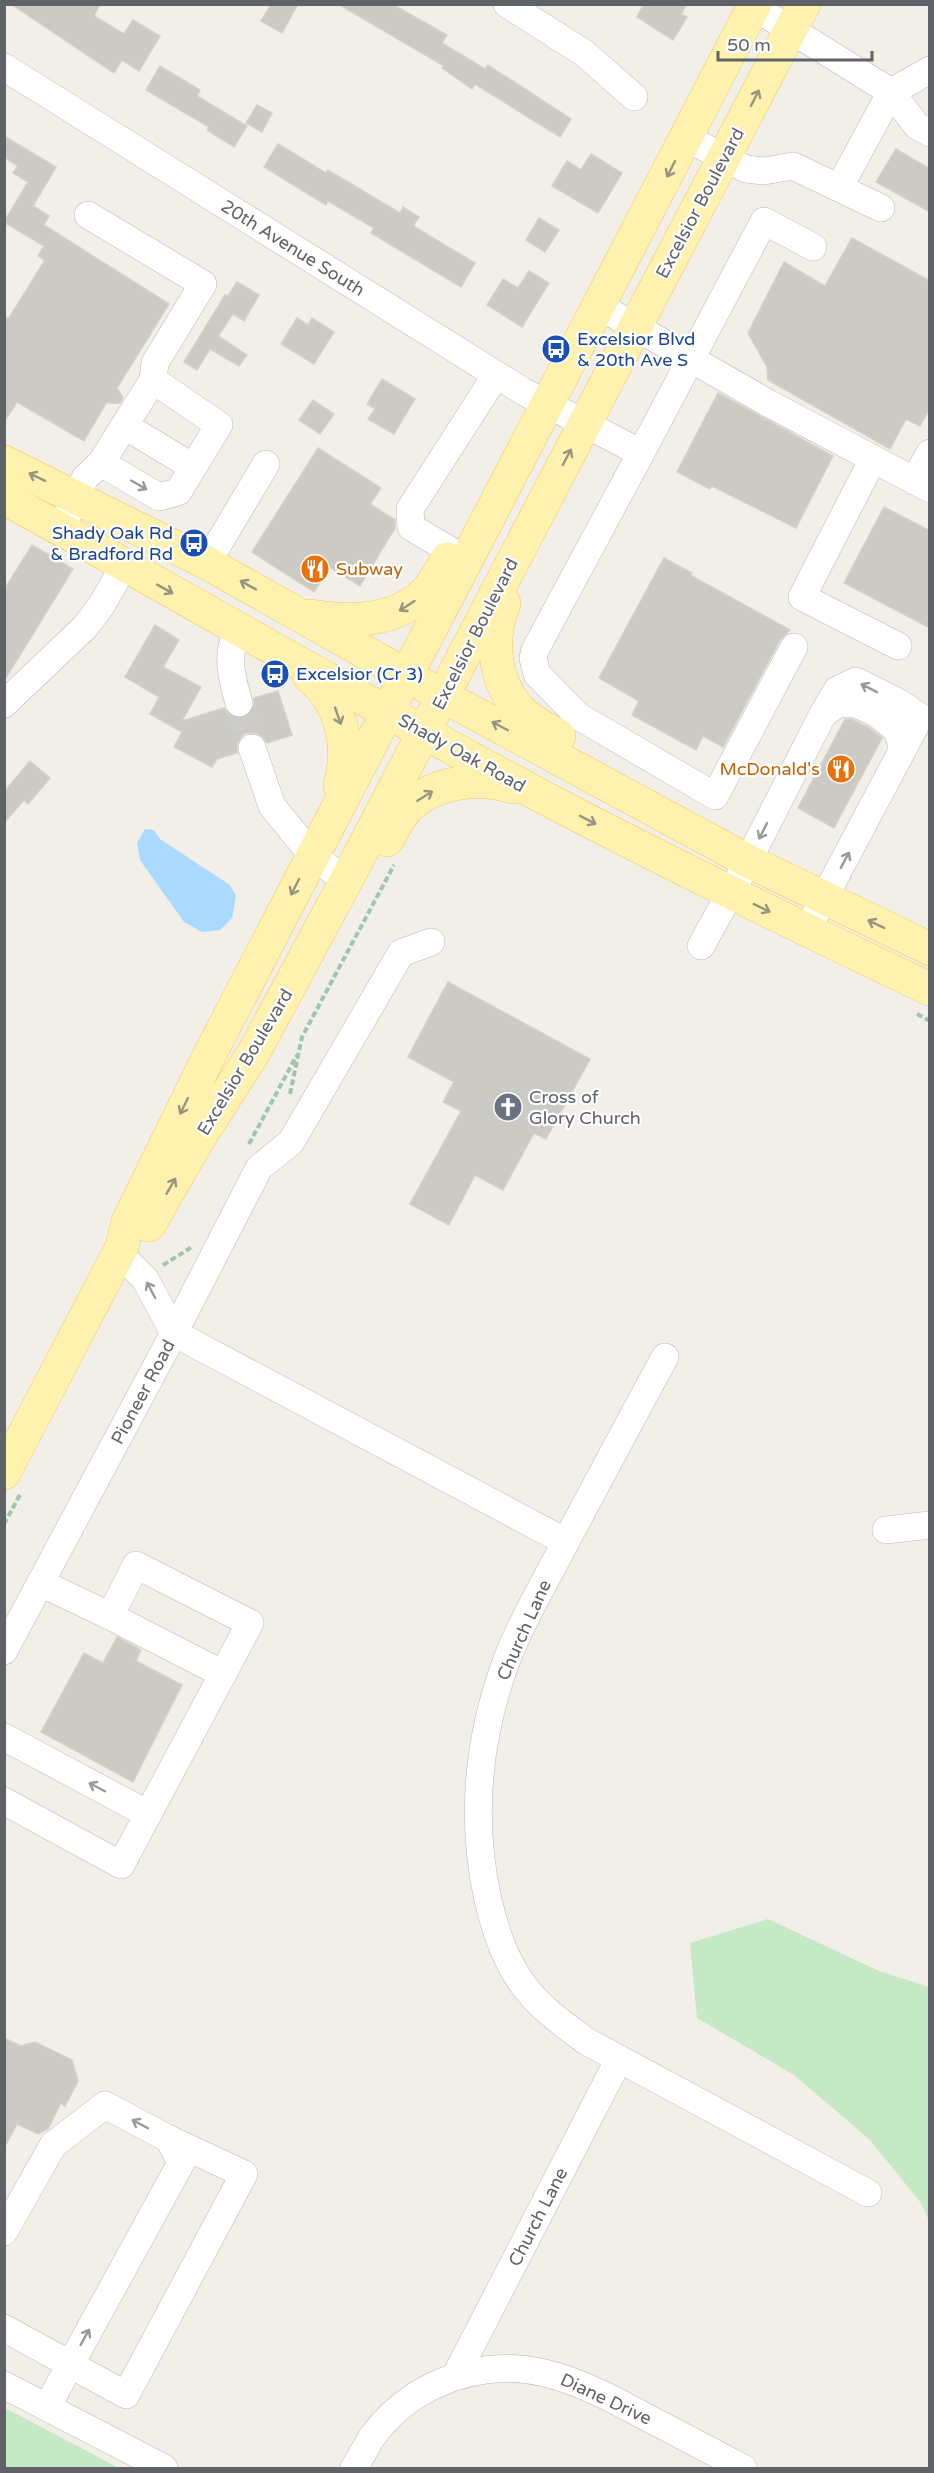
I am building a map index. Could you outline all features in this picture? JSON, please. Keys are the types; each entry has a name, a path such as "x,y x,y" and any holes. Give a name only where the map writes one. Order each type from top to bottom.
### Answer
{"main road":[{"path":"299,614 329,619 356,620 398,611 427,591 458,556 486,486 547,405 754,6"},
{"name":"Excelsior Boulevard","path":"121,1250 145,1232 199,1138 254,1052 425,733 797,17"},
{"path":"4,462 207,563 443,696 748,861 930,949"},
{"path":"552,486 498,615 495,632 496,650 506,689 524,714 546,729 662,794 694,831"},
{"name":"Shady Oak Road","path":"4,498 287,657 544,797 731,893 930,989"},
{"name":"Excelsior Boulevard","path":"4,1473 121,1250 128,1221 210,1054 406,674 458,556"},
{"path":"287,657 322,686 336,710 342,729 345,770 332,817"},
{"path":"254,1052 322,962 405,811 433,790 465,783 487,781 504,784 544,797"}],"street":[{"path":"507,4 584,52 634,97"},
{"path":"754,6 797,17 891,92 917,126 930,133"},
{"name":"20th Avenue South","path":"4,67 496,375 547,405 640,453"},
{"path":"839,188 891,92 930,70"},
{"path":"687,138 746,169 764,171 793,166 881,208"},
{"path":"61,529 85,478 101,463 153,380 155,363 203,284 88,214"},
{"path":"794,647 715,796 578,716 537,674 532,658 764,221 813,247"},
{"path":"600,306 768,403 922,485 930,453"},
{"path":"458,556 411,527 410,509 496,375"},
{"path":"101,463 159,497 178,492 219,425 153,380"},
{"path":"125,426 193,467"},
{"path":"873,459 802,597 898,646"},
{"path":"207,563 266,464"},
{"path":"7,697 85,627 101,606 124,566"},
{"path":"237,629 231,650 230,672 239,703"},
{"path":"700,946 731,893 837,690 856,681 898,702 920,717 807,930"},
{"path":"252,748 272,806 312,855 346,881"},
{"name":"Pioneer Road","path":"4,1652 259,1168 291,1142 401,953 431,942"},
{"path":"121,1250 145,1279 174,1333 566,1542"},
{"name":"Church Lane","path":"665,1356 508,1657 491,1707 481,1761 478,1814 481,1869 493,1922 507,1959 528,1991 555,2018 586,2041 868,2193"},
{"path":"886,1530 930,1525"},
{"path":"4,1801 121,1865 250,1623 136,1565 110,1616"},
{"path":"41,1583 223,1674"},
{"path":"4,1737 148,1815"},
{"name":"Church Lane","path":"456,2375 620,2059"},
{"path":"4,2232 52,2145 105,2105 169,2139 244,2174 126,2395 4,2328"},
{"path":"47,2407 181,2163 169,2139"},
{"name":"Diane Drive","path":"354,2469 373,2436 396,2410 424,2390 456,2375 491,2368 528,2369 562,2376 595,2390 743,2469"},
{"path":"4,2385 164,2469"}],"path":[{"path":"289,1101 302,1036 394,864"}],"green space":[{"path":"768,1919 879,1971 929,1987 929,2221 921,2203 870,2140 794,2075 697,2018 690,1943"},
{"path":"5,2408 119,2468 5,2468"}],"water":[{"path":"145,829 154,830 160,839 230,885 236,896 232,918 220,930 202,932 184,922 140,860 137,843"}],"building":[{"path":"11,4 100,4 94,16 124,34 133,20 160,36 139,71 122,60 114,73"},
{"path":"271,4 298,4 282,33 261,21"},
{"path":"338,4 392,4 447,35 442,43 485,69 488,65 571,119 560,137 475,84 472,89 442,68 444,66"},
{"path":"644,4 687,4 681,14 687,17 673,40 637,17"},
{"path":"160,66 200,90 197,96 247,126 234,147 207,130 209,127 146,90"},
{"path":"257,105 272,113 262,132 246,123"},
{"path":"4,136 56,167 33,206 49,216 44,225 169,304 117,388 123,398 120,403 106,403 84,441 17,402 4,422 4,318 9,318 45,260 38,256 44,246 4,222 28,182 13,173 18,166 4,157"},
{"path":"278,144 326,173 328,170 400,213 403,207 419,217 413,226 475,263 461,287 371,233 374,228 328,201 326,205 264,167"},
{"path":"896,149 930,169 930,212 876,182"},
{"path":"591,154 622,173 598,213 552,186 567,161 581,170"},
{"path":"539,218 559,230 545,252 526,240"},
{"path":"852,238 930,281 930,408 920,426 906,419 890,449 768,380 767,367 748,333 784,262 825,286"},
{"path":"529,271 549,283 522,327 487,305 503,279 518,288"},
{"path":"237,282 259,295 244,321 233,314 218,336 247,355 239,366 210,349 197,370 184,362 225,295 228,296"},
{"path":"297,318 308,325 312,318 334,332 314,364 281,344"},
{"path":"382,379 415,399 394,434 368,419 375,409 367,404"},
{"path":"718,393 833,456 796,528 712,486 710,489 677,472"},
{"path":"313,400 334,414 320,434 299,420"},
{"path":"318,448 381,488 370,504 395,520 395,528 360,586 330,567 314,592 252,552"},
{"path":"884,507 930,531 930,628 844,583"},
{"path":"32,545 73,569 4,681 4,590"},
{"path":"664,558 692,573 690,575 790,630 780,640 723,747 703,736 696,750 632,715 639,701 599,678"},
{"path":"155,625 179,640 163,667 201,687 182,721 224,708 228,715 244,718 251,714 254,698 278,691 292,735 267,743 256,733 246,733 237,744 237,753 217,759 212,767 174,747 182,732 150,714 159,697 125,677"},
{"name":"McDonald's","path":"845,719 851,719 868,727 882,738 834,828 798,808"},
{"path":"30,761 50,778 28,804 24,800 4,823 4,792"},
{"name":"Cross of Glory Church","path":"448,982 590,1059 546,1139 534,1133 503,1190 475,1175 449,1225 410,1204 461,1111 443,1102 454,1082 408,1057"},
{"path":"117,1637 141,1650 136,1661 182,1685 133,1782 41,1732 84,1653 103,1663"},
{"path":"4,2038 21,2046 35,2042 72,2060 78,2081 65,2106 61,2103 48,2129 38,2134 17,2124 4,2148"}],"tunnel":[{"path":"239,703 252,748"}],"place":[{"name":"Excelsior Blvd & 20th Ave S","path":"556,349"},
{"name":"Shady Oak Rd & Bradford Rd","path":"194,543"},
{"name":"Subway","path":"315,569"},
{"name":"Excelsior (Cr 3)","path":"275,674"},
{"name":"McDonald's","path":"841,769"},
{"name":"Cross of Glory Church","path":"508,1107"}]}
